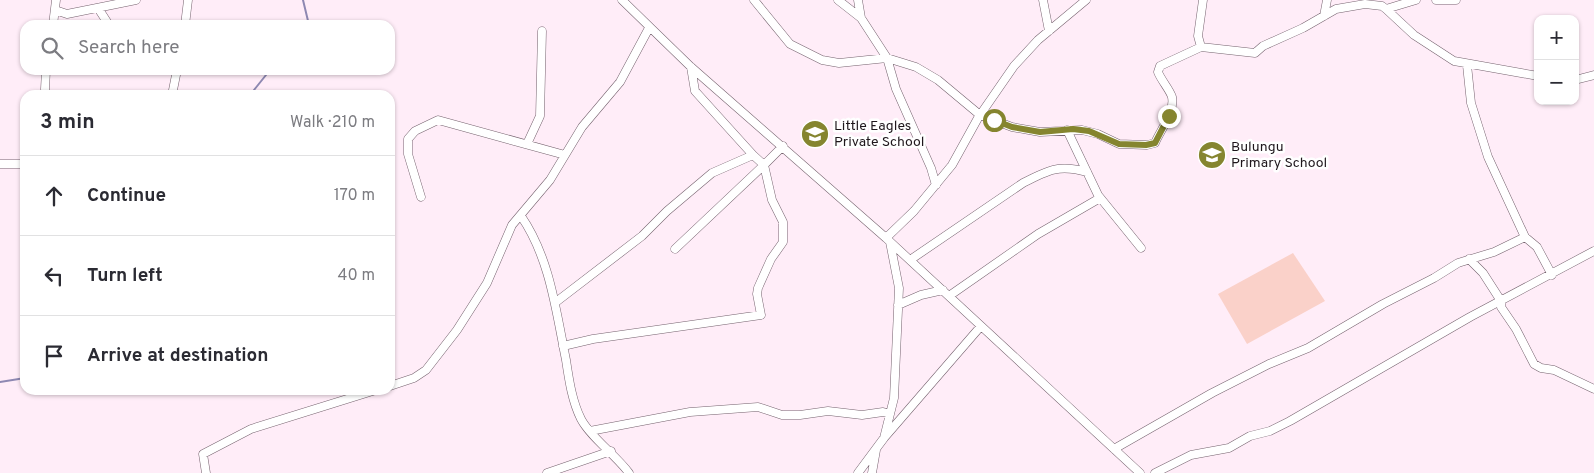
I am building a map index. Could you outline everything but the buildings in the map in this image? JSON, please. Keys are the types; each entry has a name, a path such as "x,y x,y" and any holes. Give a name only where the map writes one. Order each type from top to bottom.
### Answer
{"street":[{"path":"53,20 56,0"},
{"path":"55,10 66,14 136,0"},
{"path":"186,20 188,0"},
{"path":"622,0 691,67 888,240 1140,473"},
{"path":"754,0 790,44 815,57 839,63 887,58 926,72 980,115 1012,127 1040,132 1068,130 1098,134 1119,144 1153,144 1170,115 1172,98 1158,68 1201,46 1255,53 1263,46 1336,9 1365,4 1383,5 1416,0"},
{"path":"838,0 861,18 887,58 896,89 936,184"},
{"path":"858,0 861,18"},
{"path":"1043,0 1049,31"},
{"path":"888,240 914,211 963,148 980,115 1014,66 1049,31 1086,0"},
{"path":"1201,46 1198,36 1203,0"},
{"path":"1324,16 1327,0"},
{"path":"1330,0 1336,9"},
{"path":"1436,0 1456,0"},
{"path":"1383,5 1414,35 1450,59 1467,65 1501,68 1534,75"},
{"path":"98,8 106,20"},
{"path":"395,384 420,374 440,354 487,283 510,230 550,180 582,128 620,82 649,28"},
{"path":"526,144 540,116 542,31"},
{"path":"1467,65 1471,103 1488,157 1525,237 1537,247 1552,275"},
{"path":"563,346 593,339 761,315 762,308 757,294 758,288 771,259 783,242 783,222 772,200 764,165 695,91 691,67"},
{"path":"46,75 46,90"},
{"path":"173,90 176,75"},
{"path":"1579,79 1594,75"},
{"path":"422,197 408,148 408,139 427,124 444,120 565,155"},
{"path":"1068,130 1100,198 1141,248"},
{"path":"674,249 783,146"},
{"path":"556,302 642,236 667,211 712,173 753,155"},
{"path":"0,164 20,164"},
{"path":"910,260 1023,183 1042,173 1065,168 1087,172"},
{"path":"898,305 921,295 946,293 1038,234 1100,198"},
{"path":"521,216 538,247 556,302 563,346 576,406 581,420 629,473"},
{"path":"1114,449 1212,394 1270,364 1308,348 1458,263 1494,252 1525,237"},
{"path":"884,438 894,398 899,288 888,240"},
{"path":"1155,473 1191,455 1228,448 1250,436 1270,431 1290,421 1501,301 1594,251"},
{"path":"1469,259 1479,268 1501,301 1501,307 1516,329 1534,364 1554,370 1594,389"},
{"path":"858,473 884,438 981,326"},
{"path":"206,473 203,454 234,438 274,422 360,395"},
{"path":"590,431 690,412 758,406 782,415 828,411 862,415 883,412 890,414"},
{"path":"872,473 876,448"},
{"path":"547,473 611,451"}],"shaded area":[{"path":"1293,253 1325,301 1247,344 1218,294"}],"waterway":[{"path":"303,0 308,20"},
{"path":"254,90 266,75"},
{"path":"0,382 20,379"}],"place":[{"name":"Little Eagles Private School","path":"815,134"},
{"name":"Bulungu Primary School","path":"1212,155"}],"route":[{"path":"994,120 1012,127 1040,132 1073,129 1089,131 1119,144 1146,145 1155,143 1166,118 1169,116"}]}
